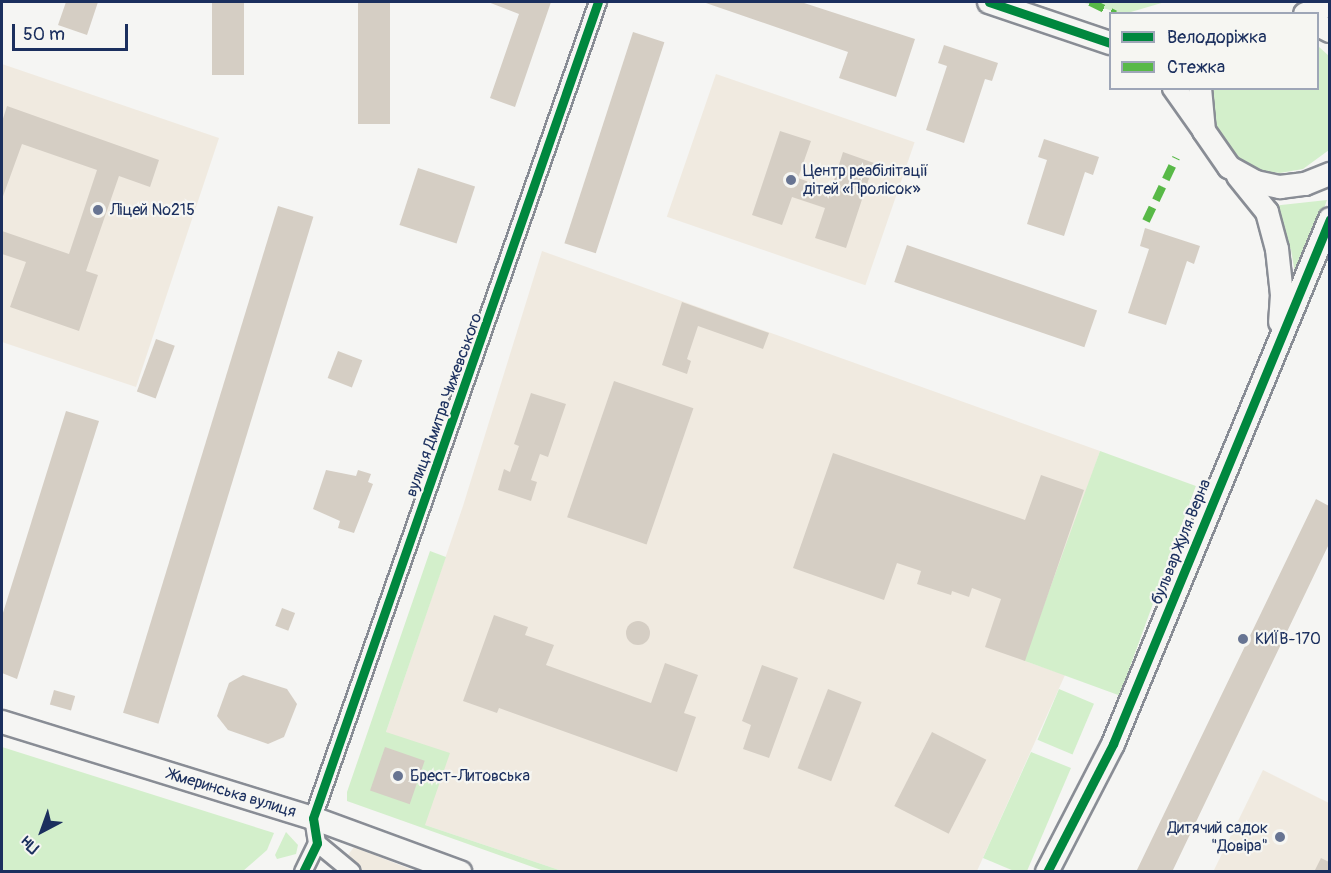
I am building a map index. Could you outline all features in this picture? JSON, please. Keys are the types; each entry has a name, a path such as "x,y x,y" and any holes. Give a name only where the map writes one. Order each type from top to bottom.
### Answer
{"street":[{"name":"вулиця Дмитра Чижевського","path":"313,818 598,2"},
{"path":"989,2 1109,43"},
{"path":"1311,12 1329,6"},
{"name":"бульвар Жуля Верна","path":"1175,90 1229,167 1267,212 1275,239 1282,295 1278,339"},
{"path":"1200,90 1204,131"},
{"path":"1229,167 1256,182 1280,187 1305,184 1329,174"},
{"name":"бульвар Жуля Верна","path":"1047,872 1113,744 1329,219"},
{"name":"Жмеринська вулиця","path":"2,722 313,818 460,872"},
{"path":"303,872 317,843 313,818"},
{"path":"317,843 352,872"}],"shaded area":[{"name":"Ліцей №215","path":"2,64 219,138 136,387 2,342"},
{"name":"Центр реабілітації дітей «Пролісок»","path":"716,74 915,142 865,285 667,217"},
{"path":"542,251 1100,451 1028,662 1065,675 977,871 562,871 425,825 386,732 463,506"},
{"name":"Дитячий садок \"Довіра\"","path":"1263,770 1329,803 1329,871 1213,872"},
{"path":"354,847 415,871 360,871 345,859"}],"green space":[{"path":"1081,2 1165,2 1131,12 1117,12"},
{"path":"1319,47 1329,56 1329,150 1303,169 1280,173 1258,170 1237,159 1211,122 1211,90 1319,90"},
{"path":"1327,200 1297,285 1291,250 1272,206"},
{"path":"1100,451 1196,486 1120,695 1024,661"},
{"path":"430,551 446,557 386,732 450,753 425,825 562,871 544,871 347,801 347,792"},
{"path":"1059,689 1094,704 1072,754 1038,740"},
{"path":"2,747 274,833 267,850 243,871 2,871"},
{"path":"1031,752 1071,768 1027,871 1014,871 983,858"},
{"path":"286,832 298,845 296,854 277,859 275,855"}],"building":[{"path":"66,2 98,2 87,35 58,25"},
{"path":"212,2 244,2 244,75 212,75"},
{"path":"358,2 390,2 390,124 358,124"},
{"path":"488,2 551,2 515,107 490,98 519,14"},
{"path":"703,2 801,2 915,39 896,97 839,78 848,52"},
{"path":"633,32 664,42 596,253 564,243"},
{"path":"944,45 998,63 992,81 985,79 964,143 926,130 947,66 938,63"},
{"path":"7,106 159,160 150,187 119,176 86,271 98,275 79,331 10,307 26,262 2,254 2,231 69,254 97,170 22,144 2,199 2,122"},
{"path":"780,131 811,141 798,178 831,190 843,152 874,163 846,248 815,238 825,208 792,197 782,225 752,215"},
{"path":"1044,139 1099,157 1093,175 1085,172 1064,236 1027,224 1047,160 1038,157"},
{"path":"418,168 475,187 457,244 399,225"},
{"path":"278,206 313,217 158,724 123,713"},
{"path":"1145,228 1200,246 1194,264 1187,261 1166,325 1128,313 1149,249 1140,246"},
{"path":"907,245 1097,310 1084,347 894,282"},
{"path":"682,302 769,333 763,349 698,326 687,359 691,361 687,374 662,365"},
{"path":"156,339 175,346 156,398 137,392"},
{"path":"338,351 362,360 352,387 328,378"},
{"path":"614,381 693,408 647,545 567,517"},
{"path":"531,393 566,404 548,457 540,454 531,480 537,482 531,501 498,490 504,469 510,472 519,446 514,444"},
{"path":"66,411 99,421 17,679 2,673 2,616"},
{"path":"833,453 1025,520 1041,475 1084,490 1025,661 985,647 1001,599 972,588 969,597 952,591 951,595 917,584 921,571 897,563 884,600 793,568"},
{"path":"326,470 356,476 358,470 371,474 368,482 373,484 354,533 338,528 340,521 313,509"},
{"path":"1316,499 1329,506 1329,544 1172,872 1136,872"},
{"path":"282,608 295,613 288,631 275,626"},
{"path":"494,615 528,627 525,635 554,645 546,665 651,703 665,663 698,675 684,713 696,717 677,772 499,708 497,713 463,701"},
{"path":"638,621 643,622 649,628 649,638 643,644 638,645 633,644 627,638 626,633 627,628 633,622"},
{"path":"762,665 798,678 769,758 743,749 751,725 742,721"},
{"path":"243,675 287,689 297,704 284,737 268,744 228,730 217,716 229,683"},
{"path":"828,689 862,702 831,781 798,768"},
{"path":"54,690 75,696 71,710 50,704"},
{"path":"932,732 986,760 949,834 894,806"},
{"name":"Брест-Литовська","path":"385,747 425,761 410,804 370,790"},
{"path":"1321,858 1329,862 1329,872 1314,872"}],"marked path":[{"path":"1090,2 1111,12"},
{"path":"1146,221 1176,158"}],"cycle path":[{"path":"303,872 317,843 313,818 598,2"},
{"path":"989,2 1109,43"},
{"path":"1047,872 1113,744 1330,219"}],"place":[{"name":"Центр реабілітації дітей «Пролісок»","path":"791,180"},
{"name":"Ліцей №215","path":"98,210"},
{"name":"КИЇВ-170","path":"1243,639"},
{"name":"Брест-Литовська","path":"398,776"},
{"name":"Дитячий садок \"Довіра\"","path":"1280,837"}]}
